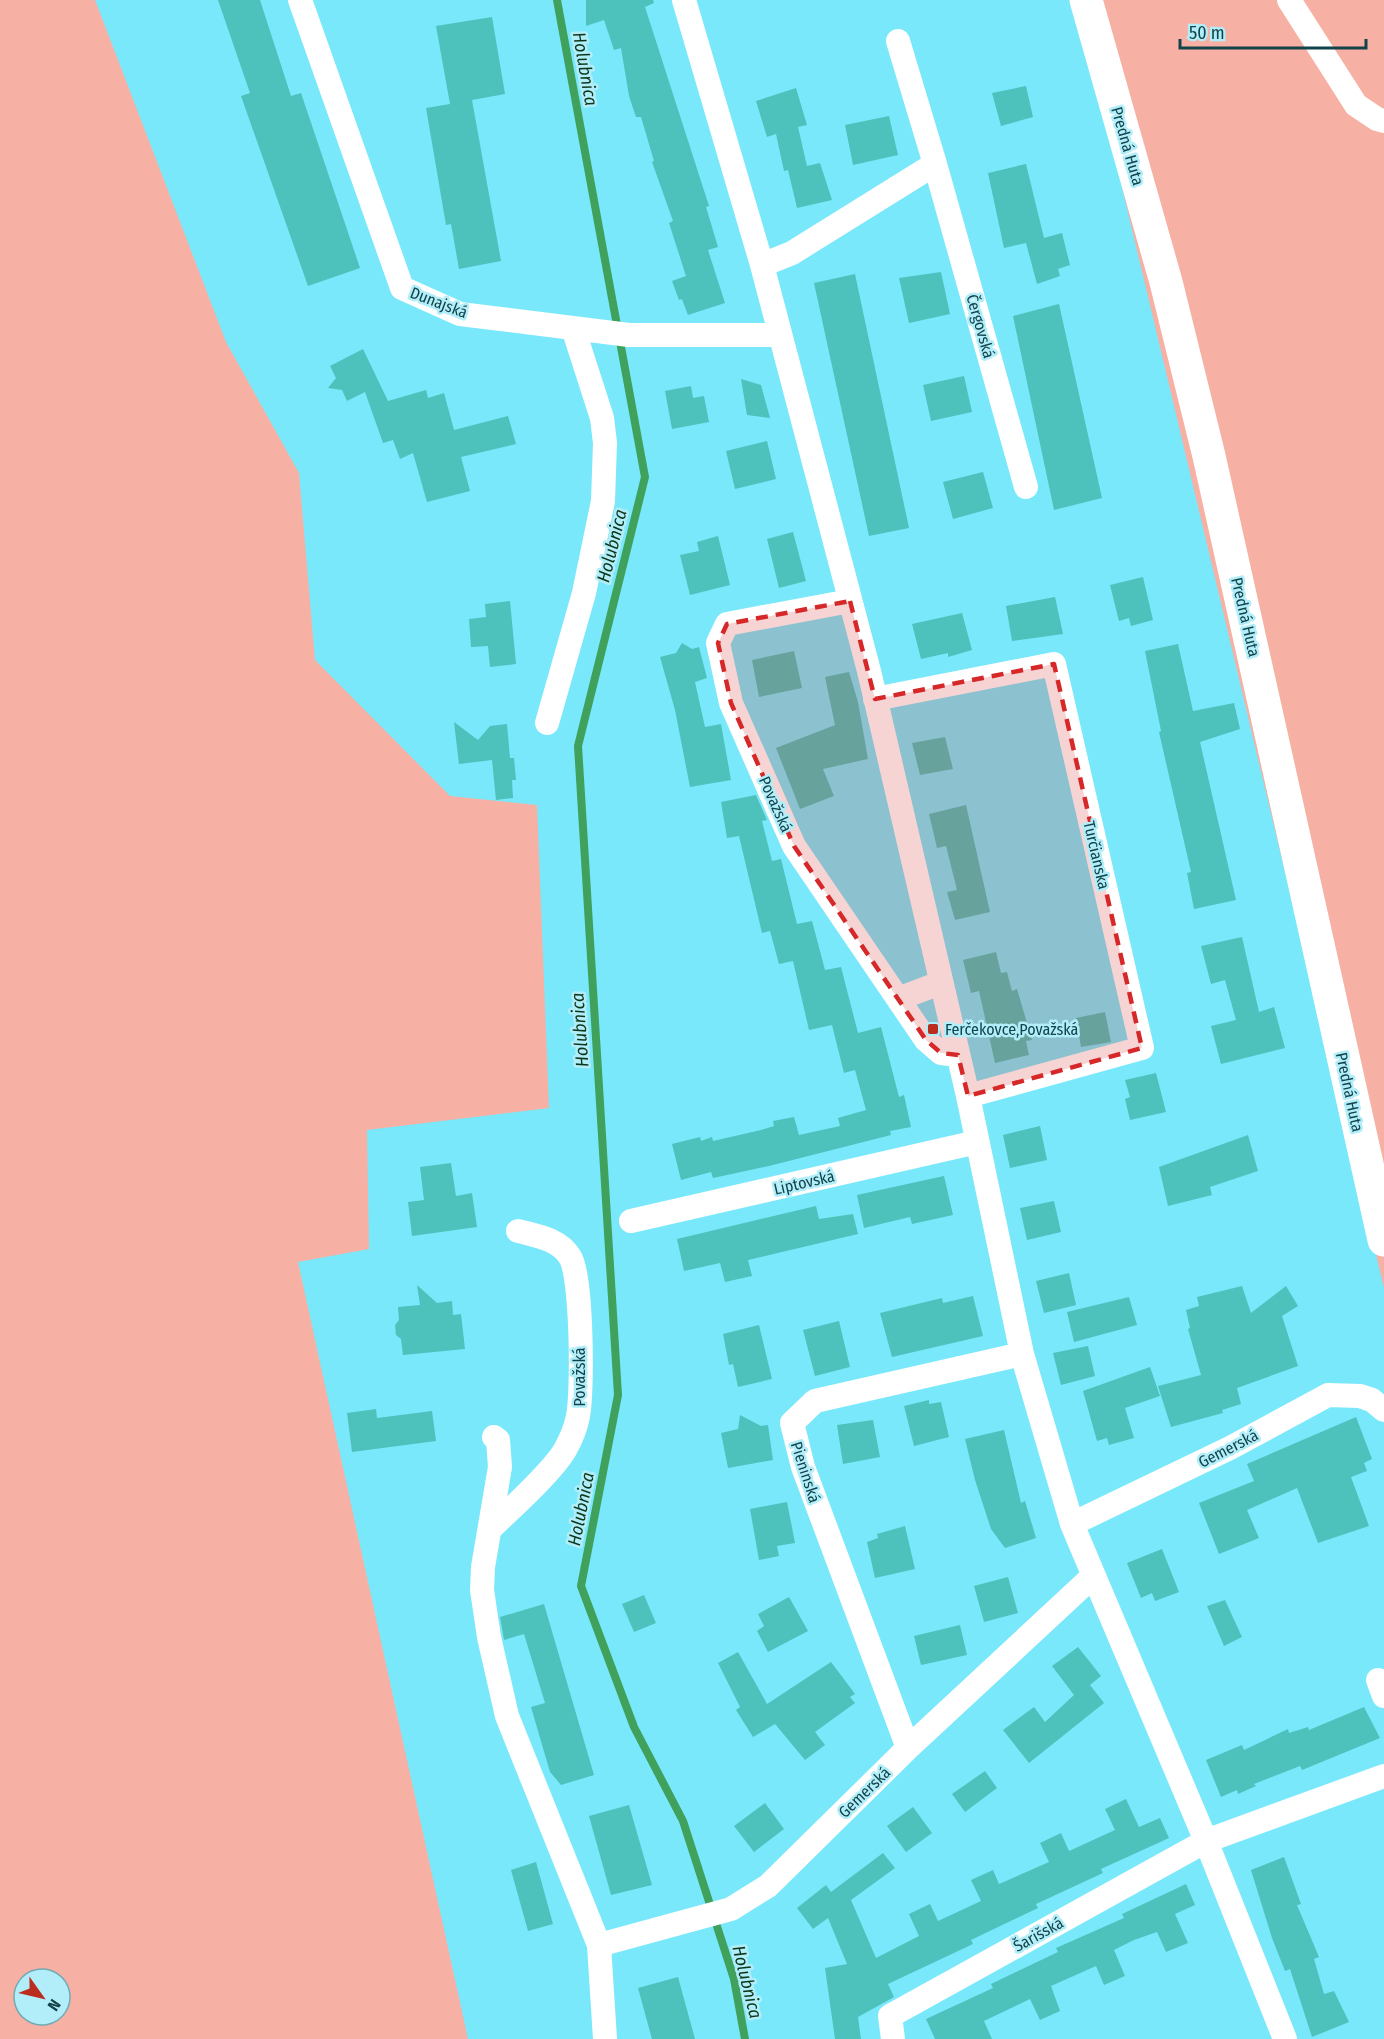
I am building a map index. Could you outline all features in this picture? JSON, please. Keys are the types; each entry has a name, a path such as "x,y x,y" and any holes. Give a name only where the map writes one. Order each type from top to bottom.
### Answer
{"main road":[{"name":"Predná Huta","path":"1086,0 1167,282 1209,456 1384,1240"}],"street":[{"name":"Dunajská","path":"300,0 402,288 460,314 629,334 780,335"},
{"path":"684,0 762,265 875,699 968,1096 1022,1354 1072,1524 1092,1577 1206,1841 1285,2039"},
{"path":"1289,0 1356,105 1384,121"},
{"name":"Čergovská","path":"898,41 1026,487"},
{"path":"762,265 792,253 935,164"},
{"path":"547,723 584,593 603,501 605,443 583,329"},
{"name":"Považská","path":"850,601 727,624 718,643 731,703 794,846 934,1049 941,1053 958,1055"},
{"name":"Turčianska","path":"875,699 1054,664 1142,1048 968,1096"},
{"path":"898,999 940,983"},
{"name":"Liptovská","path":"631,1221 977,1142"},
{"name":"Považská","path":"492,1527 564,1451 578,1419 581,1395 577,1275 570,1256 550,1239 518,1231"},
{"name":"Pieninská","path":"908,1748 802,1467 792,1424 815,1401 1022,1354"},
{"name":"Gemerská","path":"1072,1524 1230,1448 1328,1395 1360,1396 1372,1400 1384,1410"},
{"path":"494,1437 498,1440 500,1467 492,1527 483,1567 482,1590 489,1637 507,1716 599,1945 605,2039"},
{"name":"Gemerská","path":"599,1945 731,1909 768,1886 908,1748 1092,1577"},
{"path":"1206,1841 1384,1776"},
{"name":"Šarišská","path":"893,2039 890,2016 1206,1841"}],"highlighted area":[{"path":"850,601 875,699 1054,664 1142,1048 968,1096 958,1055 941,1053 926,1040 794,846 731,703 718,643 727,624"}],"shaded area":[{"path":"0,0 95,0 226,342 299,473 315,660 450,796 537,805 549,1108 367,1130 369,1249 298,1262 468,2039 0,2039"},
{"path":"1070,0 1384,0 1384,1288 1115,158"}],"building":[{"path":"218,0 260,0 291,96 301,93 360,268 308,286 241,96 250,93"},
{"path":"586,0 653,0 654,3 645,7 709,206 706,207 718,247 708,250 725,303 688,315 682,299 679,300 672,281 686,276 669,223 673,221 652,162 654,161 641,117 636,117 629,96 621,48 614,50 604,20 586,26"},
{"path":"492,17 505,94 472,100 501,261 459,269 451,224 446,225 426,108 450,104 436,26"},
{"path":"1026,86 1033,117 1001,126 992,93"},
{"path":"796,88 807,125 798,127 807,166 820,163 832,200 797,208 788,170 784,171 776,134 767,137 756,101"},
{"path":"889,116 898,155 853,165 845,125"},
{"path":"1026,164 1044,238 1062,233 1070,265 1058,269 1060,276 1037,284 1026,243 1004,248 988,173"},
{"path":"941,272 950,314 909,323 899,278"},
{"path":"855,274 909,528 869,536 814,283"},
{"path":"1059,304 1102,498 1054,510 1013,316"},
{"path":"363,349 388,401 426,390 428,398 444,393 454,430 508,416 516,444 461,457 470,491 427,502 413,453 400,459 393,440 383,443 365,392 347,401 342,390 328,388 336,378 330,366"},
{"path":"964,376 972,412 931,421 923,385"},
{"path":"741,379 761,385 770,418 747,415"},
{"path":"691,386 693,398 704,396 709,422 672,429 665,391"},
{"path":"767,441 776,479 735,489 726,451"},
{"path":"983,472 993,508 953,519 943,482"},
{"path":"793,532 806,581 779,588 767,539"},
{"path":"718,536 730,585 690,595 680,555 699,551 697,542"},
{"path":"1143,577 1153,620 1131,626 1129,618 1119,621 1110,585"},
{"path":"1055,597 1063,634 1012,641 1006,606"},
{"path":"510,601 516,664 490,667 488,646 471,647 469,619 486,617 485,604"},
{"path":"962,613 972,650 948,657 948,653 921,659 912,624"},
{"path":"682,643 692,649 699,647 707,678 695,682 705,727 721,724 731,780 690,787 675,710 660,657 676,653"},
{"path":"1178,644 1193,711 1234,703 1240,729 1200,742 1236,900 1194,909 1187,873 1191,872 1159,732 1161,731 1145,651"},
{"path":"794,651 802,688 759,697 752,660"},
{"path":"849,672 858,702 868,759 823,769 834,796 800,809 776,748 835,725 825,677"},
{"path":"454,722 478,740 490,726 507,724 510,758 514,758 516,780 512,780 513,798 496,800 492,760 459,764"},
{"path":"945,737 953,769 920,775 912,743"},
{"path":"756,795 767,820 762,821 772,861 781,859 797,924 812,921 825,970 841,967 858,1033 881,1027 899,1097 904,1095 911,1127 890,1131 891,1135 769,1166 713,1178 711,1172 681,1180 672,1144 700,1137 701,1141 712,1137 713,1141 761,1130 774,1126 773,1121 794,1117 799,1135 840,1126 838,1118 866,1110 855,1070 844,1073 832,1025 809,1030 793,961 779,964 770,931 762,933 739,836 727,838 721,802"},
{"path":"966,805 990,912 955,920 947,892 957,890 946,846 937,848 929,814"},
{"path":"1242,937 1259,1012 1274,1007 1285,1048 1221,1064 1211,1026 1236,1020 1225,980 1211,984 1201,946"},
{"path":"996,952 1001,973 1007,972 1012,991 1017,989 1032,1040 1026,1041 1029,1055 995,1063 979,991 971,993 963,960"},
{"path":"1105,1012 1111,1042 1081,1047 1076,1018"},
{"path":"1156,1073 1166,1112 1130,1120 1125,1099 1130,1097 1125,1080"},
{"path":"1040,1126 1047,1160 1010,1168 1003,1135"},
{"path":"1248,1135 1258,1171 1210,1187 1212,1195 1168,1206 1159,1167"},
{"path":"451,1163 456,1196 472,1193 477,1227 412,1236 408,1202 424,1200 420,1167"},
{"path":"944,1176 953,1215 912,1224 910,1217 864,1228 857,1195"},
{"path":"1054,1201 1061,1232 1027,1240 1020,1208"},
{"path":"816,1206 819,1219 853,1214 858,1234 748,1260 752,1276 725,1282 720,1263 684,1271 677,1239"},
{"path":"1069,1273 1076,1305 1044,1313 1036,1281"},
{"path":"417,1285 437,1303 452,1301 453,1315 461,1314 465,1349 403,1355 401,1339 396,1335 395,1325 399,1320 398,1307 420,1305"},
{"path":"1242,1286 1251,1313 1286,1286 1298,1306 1282,1316 1298,1366 1237,1388 1241,1404 1222,1410 1223,1413 1171,1427 1158,1386 1201,1375 1188,1329 1190,1328 1186,1310 1199,1306 1197,1297"},
{"path":"973,1296 983,1336 892,1357 880,1313 942,1298 943,1303"},
{"path":"1129,1297 1137,1325 1074,1342 1067,1312"},
{"path":"839,1321 850,1367 815,1376 803,1330"},
{"path":"759,1325 772,1379 738,1387 733,1364 729,1365 723,1334"},
{"path":"1088,1346 1095,1376 1061,1385 1053,1353"},
{"path":"1150,1367 1160,1396 1125,1408 1134,1438 1109,1445 1107,1438 1097,1441 1083,1391"},
{"path":"929,1400 929,1404 941,1402 949,1437 914,1446 904,1406"},
{"path":"376,1409 377,1418 432,1411 436,1441 352,1452 347,1413"},
{"path":"740,1415 761,1426 768,1425 773,1460 728,1468 721,1433 738,1429"},
{"path":"1356,1417 1372,1459 1364,1463 1367,1471 1351,1477 1369,1526 1318,1543 1297,1488 1247,1510 1259,1538 1219,1554 1199,1503 1254,1481 1247,1464"},
{"path":"873,1420 880,1457 843,1464 837,1425"},
{"path":"1004,1430 1021,1503 1025,1501 1036,1538 1005,1548 991,1529 965,1439"},
{"path":"787,1502 795,1543 777,1546 779,1556 759,1560 750,1509"},
{"path":"905,1526 915,1569 875,1578 867,1542 878,1538 877,1534"},
{"path":"1162,1549 1179,1592 1155,1601 1152,1593 1141,1598 1127,1563"},
{"path":"1008,1577 1018,1613 984,1622 974,1586"},
{"path":"644,1595 656,1623 634,1632 622,1604"},
{"path":"789,1597 808,1631 768,1652 757,1631 764,1626 758,1614"},
{"path":"1225,1600 1242,1637 1224,1646 1207,1606"},
{"path":"544,1604 594,1775 561,1785 550,1772 531,1707 545,1703 524,1634 504,1640 500,1617"},
{"path":"960,1625 967,1655 921,1665 914,1636"},
{"path":"1078,1647 1101,1676 1090,1685 1104,1703 1029,1763 1003,1730 1034,1707 1045,1722 1074,1695 1052,1666"},
{"path":"738,1652 767,1704 831,1662 855,1694 850,1697 855,1703 815,1732 825,1745 805,1760 775,1724 753,1737 736,1710 740,1707 718,1663"},
{"path":"1364,1707 1380,1738 1302,1770 1300,1766 1254,1784 1256,1786 1238,1794 1237,1790 1221,1797 1206,1760 1242,1745 1244,1750 1288,1729 1289,1733 1308,1727 1309,1730"},
{"path":"985,1771 997,1788 965,1812 952,1794"},
{"path":"1126,1799 1139,1827 1160,1818 1169,1838 1101,1869 1103,1873 1036,1904 1038,1908 971,1940 973,1944 888,1984 894,1997 858,2017 861,2039 835,2039 825,1968 847,1964 828,1918 813,1929 797,1908 826,1885 831,1892 883,1853 895,1868 851,1900 876,1958 919,1936 909,1914 930,1904 938,1921 981,1901 971,1880 993,1870 999,1884 1049,1862 1040,1843 1061,1833 1069,1851 1115,1830 1105,1809"},
{"path":"765,1803 784,1829 754,1852 734,1826"},
{"path":"629,1805 652,1885 611,1895 589,1816"},
{"path":"913,1807 932,1833 906,1852 887,1826"},
{"path":"1284,1857 1301,1904 1297,1905 1319,1957 1314,1959 1324,1994 1334,1991 1349,2022 1312,2037 1290,1969 1285,1971 1272,1938 1251,1870"},
{"path":"536,1862 553,1924 528,1931 511,1870"},
{"path":"1186,1884 1195,1905 1175,1914 1188,1943 1166,1952 1157,1932 1134,1940 1114,1950 1125,1976 1104,1985 1096,1966 1051,1986 1060,2011 1040,2020 1030,1999 984,2021 992,2039 935,2039 926,2019 993,1988 991,1984 1058,1952 1056,1948 1124,1918 1122,1914"},
{"path":"678,1977 695,2039 652,2039 638,1988"}],"waterway":[{"name":"Holubnica","path":"557,0 645,477 578,746 618,1395 581,1586 634,1727 683,1821 734,1979 745,2039"}],"place":[{"name":"Ferčekovce,Považská","path":"933,1029"}]}
